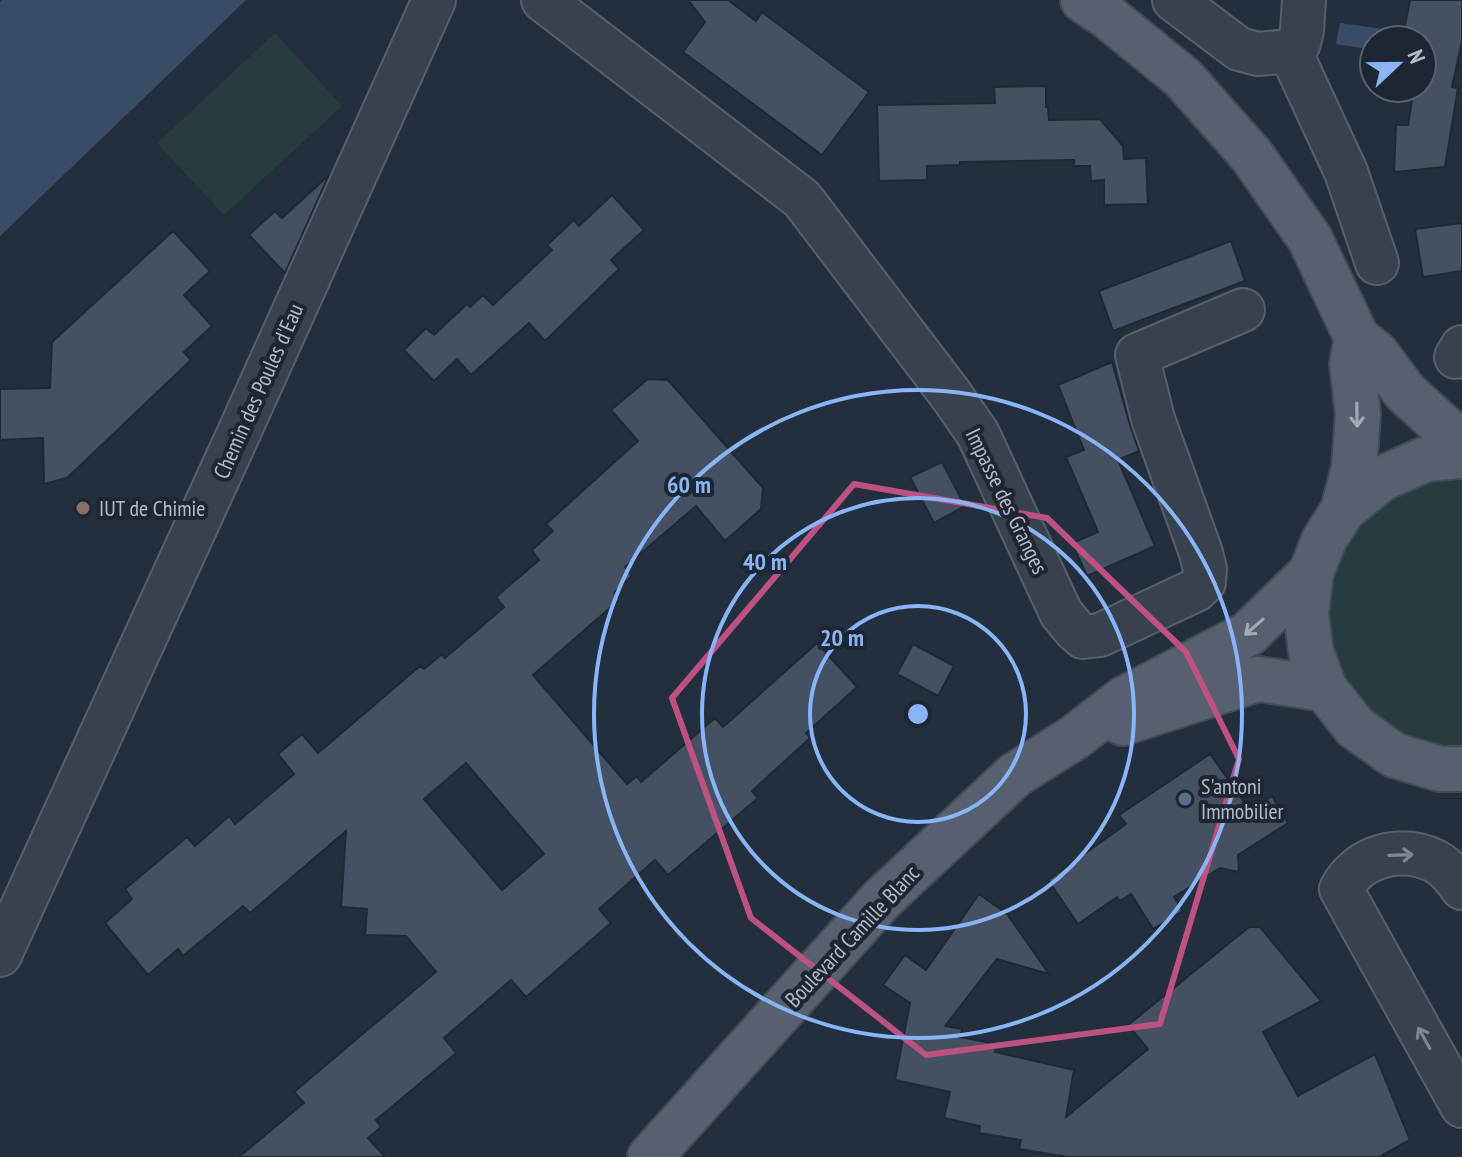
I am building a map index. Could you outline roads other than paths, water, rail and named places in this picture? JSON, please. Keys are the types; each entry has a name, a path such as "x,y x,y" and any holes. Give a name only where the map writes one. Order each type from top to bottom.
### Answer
{"main road":[{"path":"1083,0 1183,78 1252,156 1310,239 1357,338 1376,353 1405,392 1462,444"},
{"path":"1357,338 1352,364 1358,414 1354,468 1343,510 1324,540 1311,573 1306,613 1311,652 1325,689 1355,727 1394,755 1440,769 1462,769"},
{"path":"1343,510 1381,479 1426,459 1462,456"},
{"name":"Boulevard Camille Blanc","path":"650,1157 882,899 1015,775 1075,737 1124,699 1248,634 1311,573"},
{"name":"Boulevard Camille Blanc","path":"1075,737 1258,679 1325,689"}],"street":[{"name":"Chemin des Poules d'Eau","path":"0,955 434,0"},
{"name":"Impasse des Granges","path":"543,0 802,199 978,434 1061,613 1083,637 1100,635 1196,590 1204,582 1201,553 1153,419 1137,355 1243,310"},
{"path":"1174,0 1239,49 1258,54 1290,51 1299,43 1304,0"},
{"path":"1290,51 1346,172 1377,263"},
{"path":"1462,888 1438,862 1398,853 1378,858 1354,870 1341,889 1462,1106"}],"water":[{"path":"2,0 246,0 0,236"},
{"path":"1340,23 1358,26 1358,47 1336,44"}],"place":[{"name":"IUT de Chimie","path":"83,508"},
{"name":"S'antoni Immobilier","path":"1185,799"}]}
